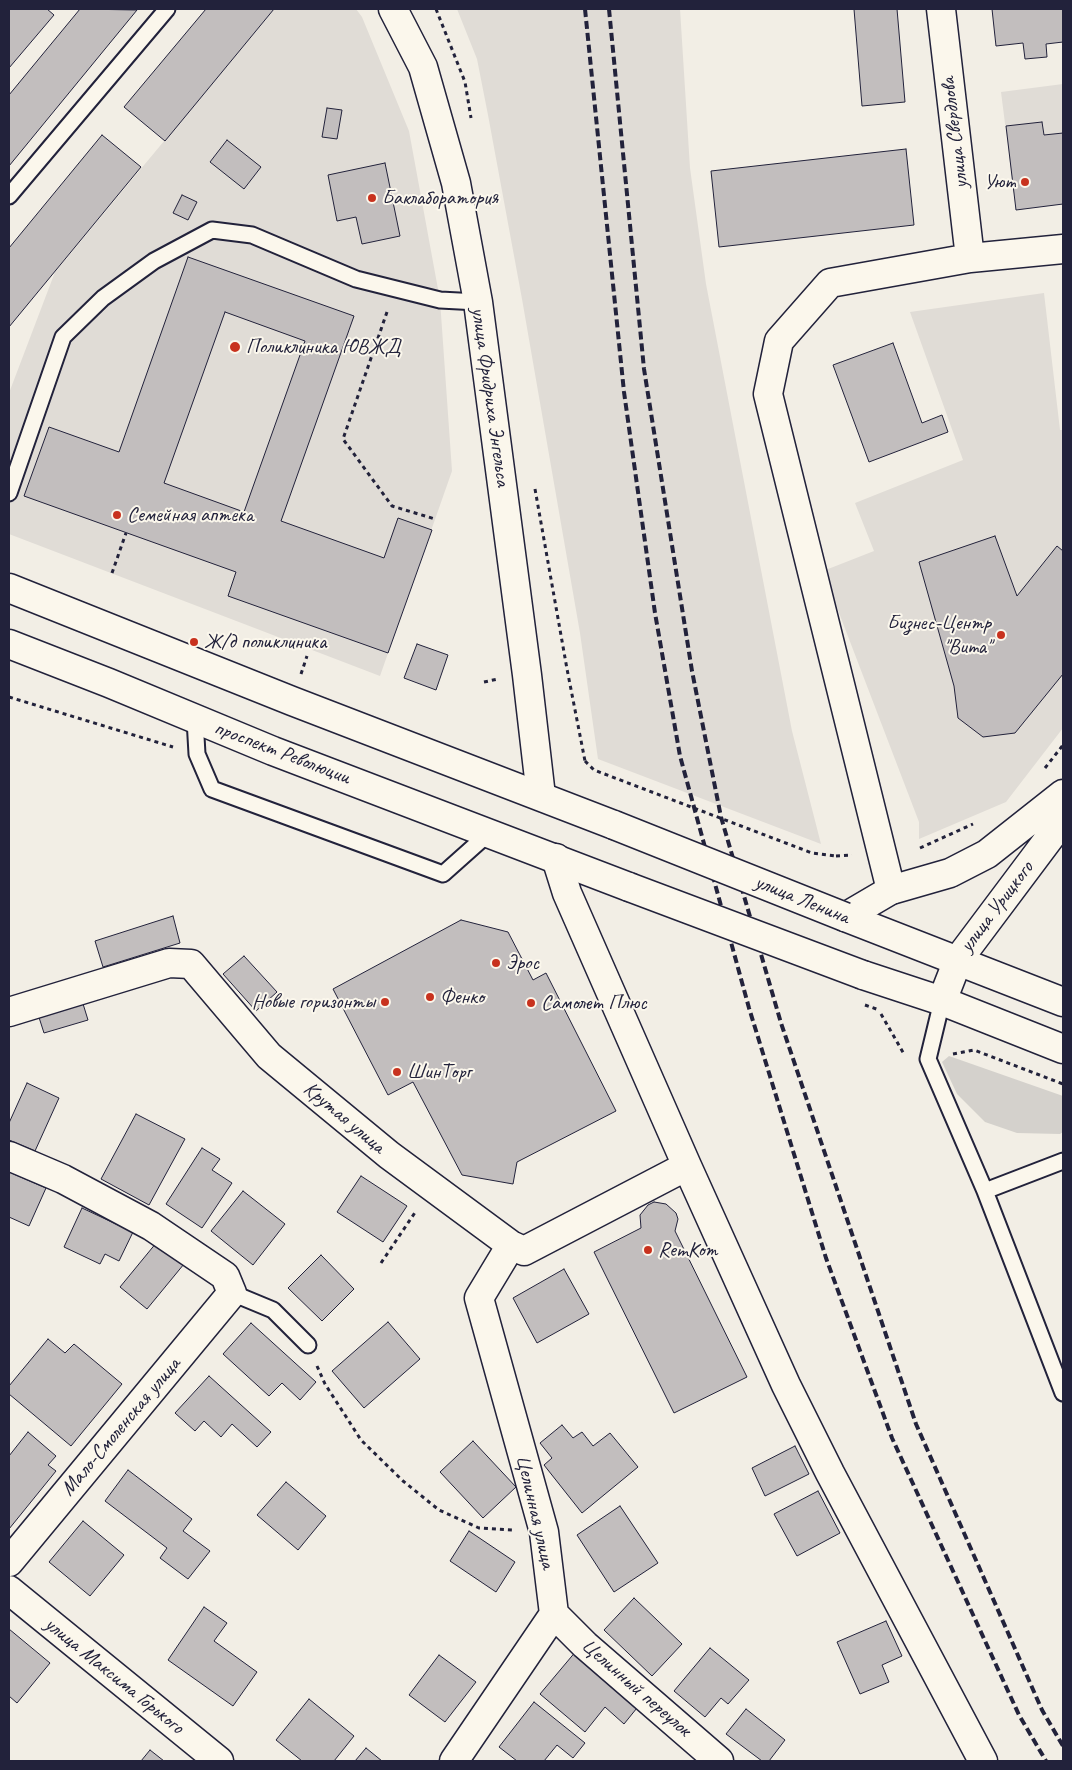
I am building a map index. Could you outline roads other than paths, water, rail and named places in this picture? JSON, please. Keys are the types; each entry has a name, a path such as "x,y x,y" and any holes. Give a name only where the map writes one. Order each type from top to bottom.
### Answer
{"street":[{"name":"улица Фридриха Энгельса","path":"393,9 423,67 456,183 478,302 526,665 541,796"},
{"name":"улица Свердлова","path":"941,9 970,258"},
{"path":"891,890 768,394 779,340 830,283 970,258 1063,250"},
{"path":"9,588 292,702 541,796"},
{"name":"проспект Революции","path":"9,644 195,719 556,858"},
{"path":"846,917 891,890 950,873 987,854 1063,794"},
{"name":"улица Ленина","path":"541,796 1063,1002"},
{"name":"улица Урицкого","path":"942,1001 958,960 1063,820"},
{"path":"556,858 863,975 942,1001 1063,1049"},
{"path":"556,858 567,893 687,1166 786,1384 830,1473 983,1761"},
{"name":"Крутая улица","path":"9,1012 169,963 191,964 269,1056 389,1155 511,1245"},
{"path":"9,1156 63,1180 151,1226 225,1276 232,1293"},
{"path":"511,1245 524,1251 687,1166"},
{"name":"Целинная улица","path":"511,1245 479,1298 544,1532 554,1614"},
{"name":"Мало-Смоленская улица","path":"9,1562 232,1293"},
{"name":"улица Максима Горького","path":"9,1590 219,1761"},
{"path":"454,1761 554,1614"},
{"name":"Целинный переулок","path":"554,1614 585,1645 719,1761"}],"lane":[{"path":"9,196 166,9"},
{"path":"9,493 63,337 103,298 147,266 212,230 252,235 356,279 440,300 478,302"},
{"path":"195,719 197,754 212,789 443,874 489,833"},
{"path":"942,1001 928,1059 985,1191 1063,1393"},
{"path":"985,1191 1063,1161"},
{"path":"232,1293 273,1310 308,1345"}],"railway":[{"path":"585,9 624,392 655,613 680,756 749,1008 826,1258 892,1438 1019,1715 1046,1761"},
{"path":"609,9 644,369 692,671 721,817 781,1023 916,1424 1042,1710 1063,1746"}],"place":[{"name":"Уют","path":"1025,182"},
{"name":"Баклаборатория","path":"372,198"},
{"name":"Поликлиника ЮВЖД","path":"235,347"},
{"name":"Семейная аптека","path":"117,515"},
{"name":"Бизнес-Центр \"Вита\"","path":"1001,635"},
{"name":"Ж/д поликлиника","path":"194,642"},
{"name":"Эрос","path":"496,963"},
{"name":"Фенко","path":"430,997"},
{"name":"Новые горизонты","path":"385,1002"},
{"name":"Самолет Плюс","path":"531,1003"},
{"name":"ШинТорг","path":"397,1072"},
{"name":"RemKom","path":"648,1250"}]}
